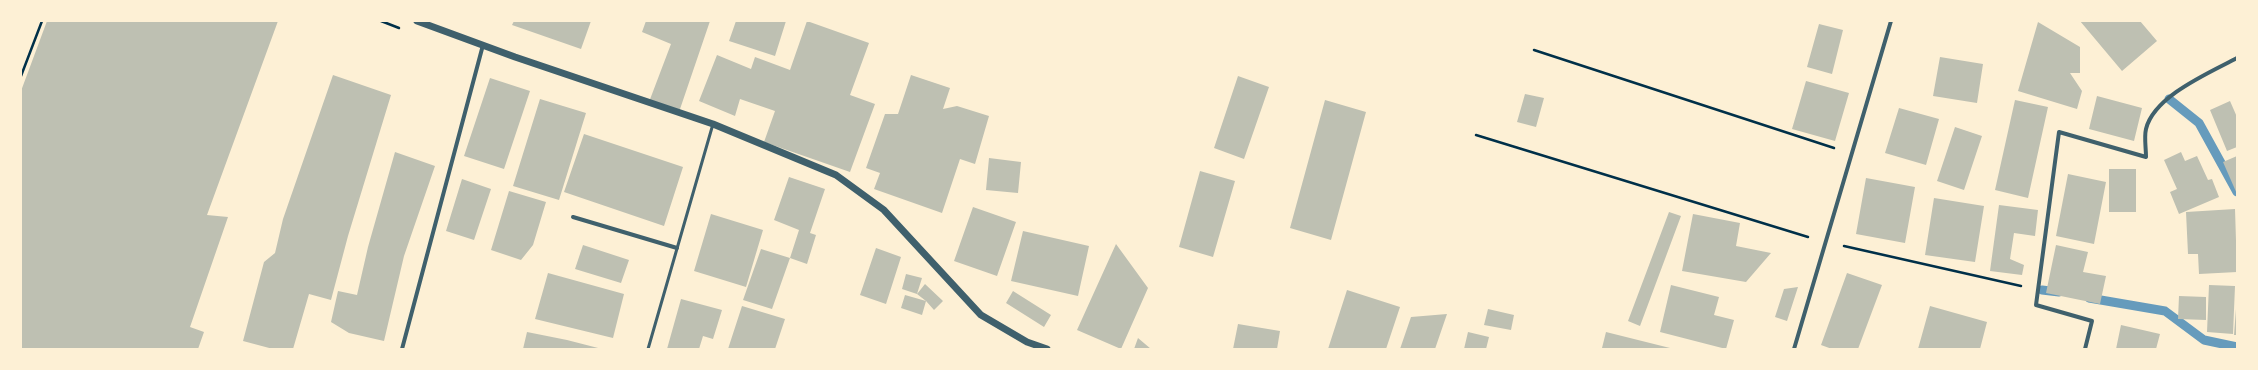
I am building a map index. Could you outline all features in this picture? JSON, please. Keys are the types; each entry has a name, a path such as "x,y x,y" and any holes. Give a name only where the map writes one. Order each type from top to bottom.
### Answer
{"street":[{"path":"417,21 713,124 836,175 884,210 981,315 1027,342 1048,349"},
{"path":"1794,349 1891,21"},
{"path":"402,349 483,45"},
{"path":"2085,349 2092,321 2036,305 2059,132 2146,157 2146,129 2154,111 2192,82 2237,58"},
{"path":"573,217 677,248"}],"lane":[{"path":"648,349 713,124"}],"path":[{"path":"21,76 42,21"},
{"path":"1534,50 1852,153"},
{"path":"1476,135 1826,242 2038,290"}],"building":[{"path":"47,21 278,21 207,215 228,217 190,327 204,332 198,349 21,349 21,91"},
{"path":"514,21 591,21 581,49 512,25"},
{"path":"646,21 710,21 679,112 649,102 671,44 642,32"},
{"path":"736,21 786,21 775,56 729,41"},
{"path":"807,21 869,43 850,95 875,104 850,172 764,142 775,111 740,99 735,116 699,101 717,55 751,69 755,57 790,70"},
{"path":"2080,21 2140,21 2157,41 2122,71"},
{"path":"2038,22 2080,47 2080,73 2070,73 2082,91 2077,109 2018,91"},
{"path":"1819,24 1843,30 1832,74 1807,67"},
{"path":"1940,57 1983,64 1977,103 1933,96"},
{"path":"333,75 391,95 348,236 331,300 309,294 293,349 273,349 243,341 264,262 275,253 283,219"},
{"path":"911,75 950,88 943,109 957,106 989,116 975,164 960,159 942,213 874,189 880,173 866,168 885,114 898,114"},
{"path":"1238,76 1269,87 1244,159 1214,148"},
{"path":"490,78 530,91 504,169 464,156"},
{"path":"1806,81 1849,93 1835,141 1792,129"},
{"path":"1525,94 1544,98 1536,127 1517,122"},
{"path":"2097,96 2142,108 2134,141 2089,129"},
{"path":"540,99 586,113 559,200 513,186"},
{"path":"1325,100 1366,112 1331,240 1290,228"},
{"path":"2015,100 2048,107 2028,198 1995,190"},
{"path":"2230,101 2237,117 2237,147 2227,151 2210,110"},
{"path":"1899,108 1939,119 1926,165 1885,153"},
{"path":"1955,127 1982,136 1964,190 1937,181"},
{"path":"584,134 683,167 664,226 564,192"},
{"path":"395,152 435,166 404,256 384,341 349,333 331,322 338,291 357,295 368,247"},
{"path":"2181,152 2185,161 2197,156 2208,180 2212,179 2219,197 2179,214 2170,192 2177,189 2164,160"},
{"path":"2237,156 2237,194 2223,162"},
{"path":"989,158 1021,162 1018,193 986,190"},
{"path":"2109,169 2136,169 2136,212 2109,212"},
{"path":"1200,171 1235,181 1213,257 1179,247"},
{"path":"2068,174 2106,182 2094,244 2056,236"},
{"path":"789,177 825,189 810,233 816,235 807,264 790,258 799,230 774,220"},
{"path":"1866,178 1915,187 1905,243 1856,234"},
{"path":"462,179 491,189 474,240 446,231"},
{"path":"509,191 546,202 533,245 521,260 491,250"},
{"path":"1934,198 1984,206 1975,262 1925,255"},
{"path":"1999,205 2038,210 2035,236 2014,233 2010,259 2024,265 2022,275 1990,271"},
{"path":"973,207 1016,222 997,276 954,261"},
{"path":"2235,209 2237,272 2199,274 2198,254 2188,254 2186,212"},
{"path":"1669,212 1681,216 1640,326 1628,321"},
{"path":"711,214 763,230 746,287 694,271"},
{"path":"1693,214 1740,223 1736,246 1771,253 1746,282 1682,271"},
{"path":"1023,231 1089,246 1078,296 1011,281"},
{"path":"1116,244 1148,288 1121,349 1077,330"},
{"path":"583,245 629,260 621,283 575,269"},
{"path":"2056,245 2088,252 2083,272 2106,276 2100,304 2046,293"},
{"path":"876,248 901,257 886,304 860,295"},
{"path":"761,249 790,258 772,309 743,300"},
{"path":"548,273 624,294 613,338 535,319"},
{"path":"1847,273 1882,285 1858,349 1832,349 1821,345"},
{"path":"906,274 922,278 917,294 902,289"},
{"path":"925,284 943,301 934,310 917,294"},
{"path":"1671,285 1719,297 1714,315 1734,320 1726,349 1660,332"},
{"path":"2209,285 2235,286 2233,334 2207,332"},
{"path":"1798,287 1787,321 1775,317 1784,289"},
{"path":"1347,290 1400,307 1386,349 1328,349"},
{"path":"1013,291 1051,315 1044,327 1006,303"},
{"path":"905,295 926,301 922,315 901,308"},
{"path":"2179,296 2206,297 2206,320 2178,319"},
{"path":"681,299 722,310 713,339 703,336 699,349 667,349"},
{"path":"742,306 785,319 775,349 728,349"},
{"path":"1930,306 1987,322 1980,349 1918,349"},
{"path":"1488,309 1514,315 1511,330 1484,325"},
{"path":"2236,309 2237,335 2234,335"},
{"path":"1447,314 1435,349 1400,349 1411,317"},
{"path":"1238,324 1280,331 1277,349 1233,349"},
{"path":"2121,325 2160,334 2156,349 2116,349"},
{"path":"527,332 567,340 602,349 523,349"},
{"path":"1468,332 1489,337 1486,349 1464,349"},
{"path":"1606,332 1670,348 1670,349 1602,348"},
{"path":"1138,338 1151,349 1134,349"}],"waterway":[{"path":"2169,99 2199,123 2237,192"},
{"path":"2042,290 2059,292"},
{"path":"2089,298 2165,311 2204,340 2237,347"}]}
